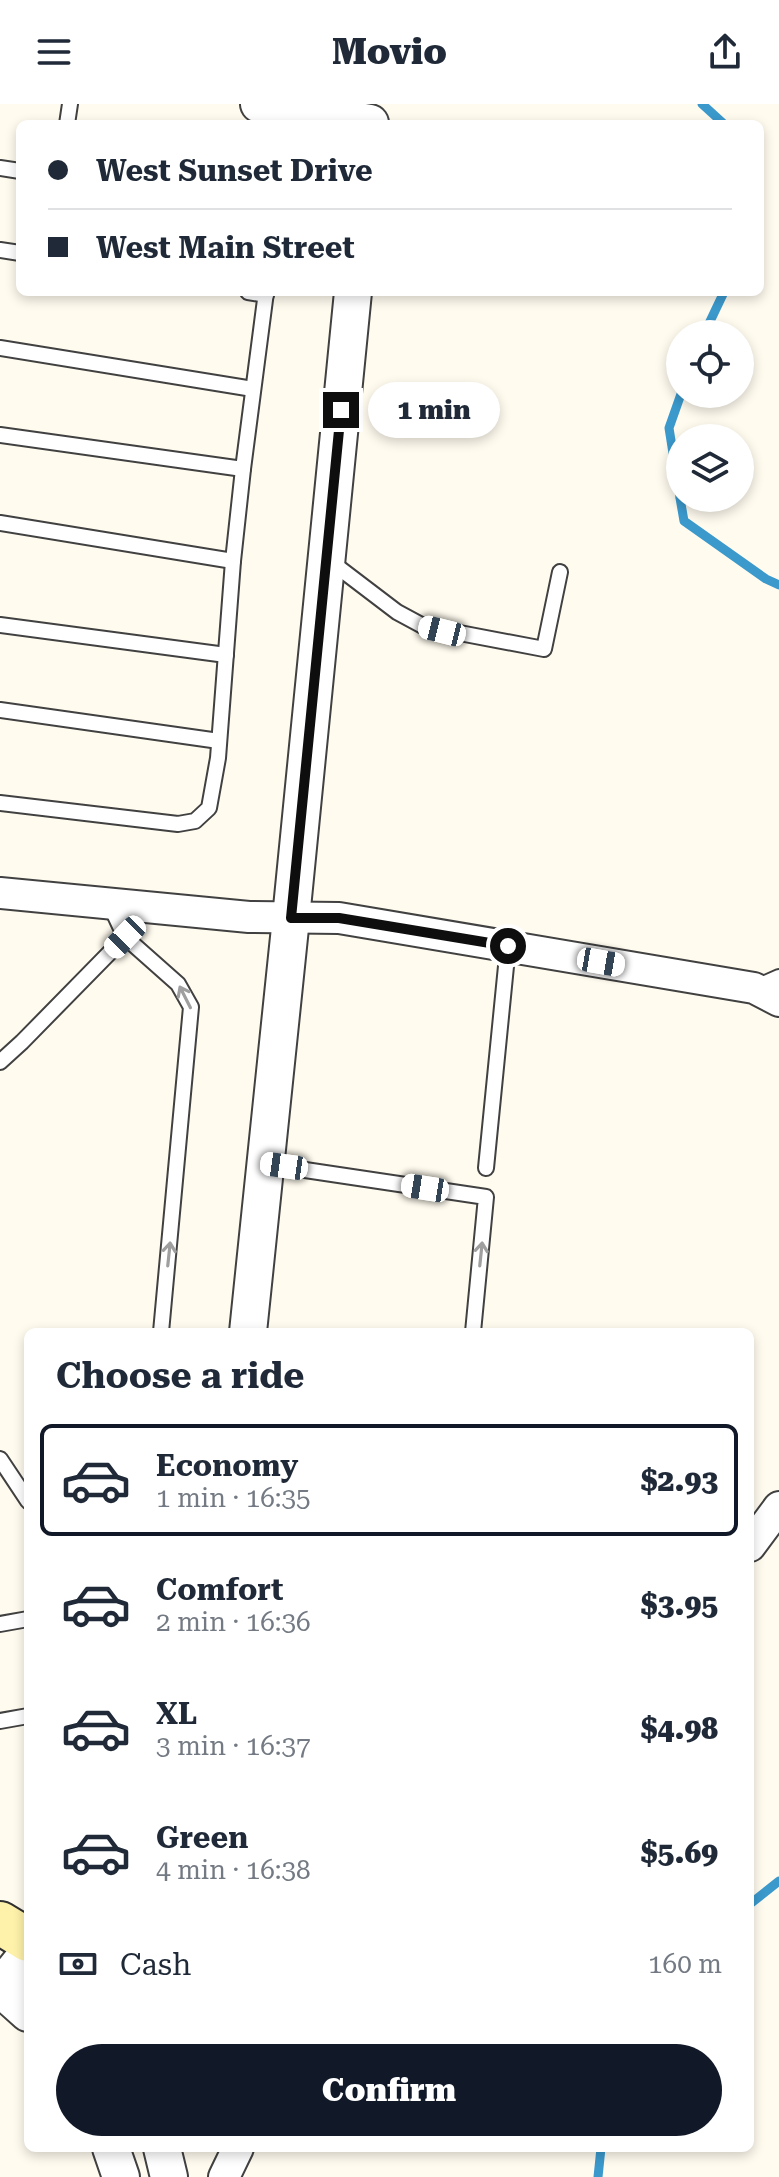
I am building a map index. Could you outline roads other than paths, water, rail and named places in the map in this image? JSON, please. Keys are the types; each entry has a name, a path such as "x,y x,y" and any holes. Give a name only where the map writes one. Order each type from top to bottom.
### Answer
{"main road":[{"path":"0,1923 24,1938"}],"street":[{"path":"259,104 370,117"},
{"path":"248,1328 353,296"},
{"path":"0,893 249,917 339,918 771,989"},
{"path":"754,1541 779,1507"},
{"path":"24,1958 0,1988 24,2009"},
{"path":"112,2152 121,2177"},
{"path":"163,2152 169,2177"},
{"path":"224,2177 236,2152"}],"lane":[{"path":"0,803 178,824 195,821 209,808 219,741 243,469 266,296"},
{"path":"0,348 253,389"},
{"path":"0,435 243,469"},
{"path":"0,523 233,561"},
{"path":"327,558 397,612 423,626 544,649 560,572"},
{"path":"0,625 226,655"},
{"path":"0,710 219,741"},
{"path":"109,903 125,937 178,984 191,1007 161,1328"},
{"path":"0,1062 125,937"},
{"path":"486,1168 508,946"},
{"path":"265,1164 486,1197 473,1328"},
{"path":"0,1459 24,1495"},
{"path":"0,1624 24,1624"},
{"path":"0,1721 24,1717"}],"waterway":[{"path":"702,104 720,120"},
{"path":"711,320 722,296"},
{"path":"670,424 676,408"},
{"path":"682,512 684,521 779,585"},
{"path":"754,1901 779,1881"},
{"path":"598,2177 601,2152"}]}
